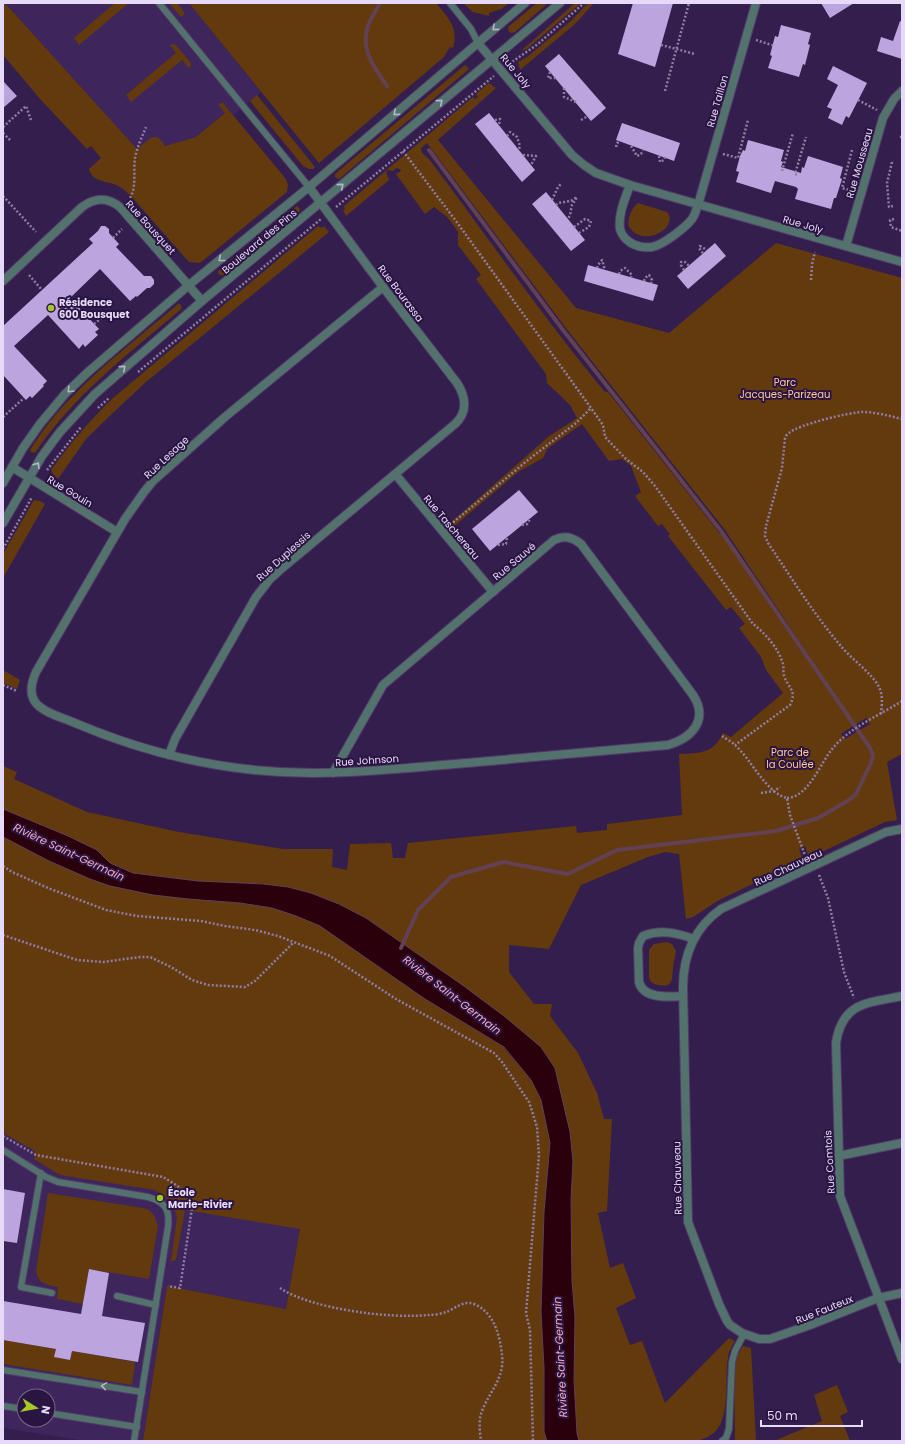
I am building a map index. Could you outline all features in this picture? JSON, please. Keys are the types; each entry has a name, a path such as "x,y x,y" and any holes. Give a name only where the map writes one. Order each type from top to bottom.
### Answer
{"street":[{"name":"Boulevard des Pins","path":"3,483 23,448 36,430 65,394 88,372 189,285 309,187 525,3"},
{"name":"Boulevard des Pins","path":"3,523 42,456 60,432 95,394 202,301 560,3"},
{"name":"Rue Taillon","path":"698,205 756,3"},
{"name":"Rue Joly","path":"478,42 544,122 578,160 589,169 602,176 698,205 902,262"},
{"name":"Rue Mousseau","path":"846,246 885,114 894,99 902,91"},
{"path":"630,185 622,208 620,227 621,232 626,239 640,247 653,247 671,237 688,223 695,214 698,205"},
{"name":"Rue Bourassa","path":"309,187 460,388 465,400 462,414"},
{"name":"Rue Bousquet","path":"3,281 82,207 95,200 110,200 121,208 202,301"},
{"name":"Rue Lesage","path":"31,696 30,690 36,672 117,532 144,492 162,472 224,417 383,287"},
{"name":"Rue Duplessis","path":"169,755 175,739 262,588 280,570 396,475 460,420 462,414"},
{"name":"Rue Gouin","path":"12,467 117,532"},
{"name":"Rue Taschereau","path":"396,475 493,592"},
{"name":"Rue Sauvé","path":"333,772 383,685 554,540 560,537 567,536 576,540 585,549 693,696 698,704 700,712"},
{"name":"Rue Johnson","path":"31,696 38,706 48,712 105,736 169,755 214,765 303,773 375,771 668,746 682,741 692,732 696,727 700,712"},
{"name":"Rue Chauveau","path":"753,1338 730,1325 725,1318 688,1222 683,996 684,966 686,957 694,939 705,923 721,909 891,830 902,829"},
{"path":"683,996 663,997 648,993 640,987 639,943 643,936 666,932 694,939"},
{"name":"Rue Comtois","path":"902,996 857,1007 851,1010 839,1028 836,1043 838,1156 841,1202 902,1359"},
{"path":"838,1156 902,1143"},
{"name":"Rue Fauteux","path":"753,1338 776,1338 878,1298 902,1293"}],"lane":[{"path":"159,3 309,187"},
{"path":"450,3 472,31 478,42"},
{"path":"3,1150 58,1182 148,1197 163,1204 168,1214 168,1227 134,1441"},
{"path":"41,1173 21,1287 52,1293"},
{"path":"117,1296 156,1305"},
{"path":"722,1441 726,1438 729,1429 733,1356 744,1334"},
{"path":"3,1370 142,1392"},
{"path":"3,1406 16,1408"},
{"path":"56,1414 137,1427"}],"path":[{"path":"517,58 538,44 584,3"},
{"path":"665,91 689,3"},
{"path":"746,38 775,46"},
{"path":"661,44 695,54"},
{"path":"550,72 548,78 556,78"},
{"path":"342,202 488,80"},
{"path":"564,88 564,97 576,102"},
{"path":"858,100 885,114"},
{"path":"3,127 26,106 31,120"},
{"path":"581,120 588,116"},
{"path":"495,120 500,119 499,125"},
{"path":"713,151 738,158 748,120"},
{"path":"130,198 134,193 135,158 137,149 146,127"},
{"path":"507,136 510,132 517,137 520,146 518,149"},
{"path":"3,133 10,140"},
{"path":"782,172 793,133"},
{"path":"797,175 795,174 806,137"},
{"path":"616,147 617,143 620,142"},
{"path":"631,146 637,156 641,154 643,150"},
{"path":"401,148 591,408 603,425 605,437 626,459 643,472 655,486 753,624 771,641 783,663 784,676 793,693 793,699 790,705 735,745"},
{"path":"842,188 852,150"},
{"path":"523,155 536,156 531,165"},
{"path":"660,156 660,162 664,160 665,157"},
{"path":"892,162 887,183 889,207 893,206"},
{"path":"552,200 558,187 562,183"},
{"path":"3,196 36,232"},
{"path":"556,205 558,203 571,201 577,197 572,205 568,219"},
{"path":"574,227 585,219 591,221 589,227 579,233"},
{"path":"894,219 890,220 892,227 902,230"},
{"path":"136,374 315,224"},
{"path":"114,238 122,229"},
{"path":"703,253 700,250 700,246 707,250"},
{"path":"811,280 812,264 815,252"},
{"path":"597,268 602,260 605,270"},
{"path":"684,270 681,262 685,262 689,266"},
{"path":"619,274 620,271 625,268 632,274 632,277"},
{"path":"644,281 649,275 652,280 651,283"},
{"path":"29,276 42,290"},
{"path":"94,324 111,311"},
{"path":"96,410 113,394"},
{"path":"3,417 24,398"},
{"path":"443,532 523,464 576,423 591,408"},
{"path":"881,714 882,700 880,688 872,677 853,660 830,634 768,543 765,536 766,526 782,468 785,438 788,434 793,430 816,423 862,412 879,413 902,419"},
{"path":"49,468 85,422"},
{"path":"3,549 31,500"},
{"path":"522,525 527,524 530,519"},
{"path":"498,545 506,544 507,538"},
{"path":"3,685 17,691"},
{"path":"722,736 735,745 780,797 792,798 800,794 808,785 832,748 843,737 902,701"},
{"path":"761,793 774,791 780,787"},
{"path":"787,798 790,816 806,858"},
{"path":"3,866 12,872 48,888 106,910 137,916 201,921 255,930 278,936 330,956 396,999 494,1054 502,1062 529,1102 537,1127 539,1155 526,1314 530,1330 533,1441"},
{"path":"819,875 828,898 844,972 854,998"},
{"path":"3,935 77,960 103,962 150,957 171,967 192,980 208,985 244,987 255,981 293,943"},
{"path":"3,1136 36,1155 163,1177 172,1182 189,1196 192,1208 180,1288"},
{"path":"280,1288 286,1292 314,1302 347,1310 385,1315 427,1315 446,1312 467,1303 474,1304 486,1312 495,1325 503,1357 500,1377 495,1389 481,1412 481,1441"}],"shaded area":[{"path":"5,3 189,3 261,92 234,115 229,110 196,137 165,146 137,149"},
{"name":"École Marie-Rivier","path":"3,944 302,1219 286,1309 167,1286 143,1441 85,1441 3,1428"}],"green space":[{"path":"3,3 5,3 137,149 152,137 158,138 165,146 196,137 225,113 218,105 223,103 286,179 288,185 287,192 200,263 189,262 130,195 116,185 102,181 91,174 89,169 101,158 91,146 87,149 41,100 3,55"},
{"path":"115,3 129,3 79,45 74,38"},
{"path":"169,3 177,3 185,13 181,17"},
{"path":"189,3 436,3 445,13 453,28 455,34 453,48 450,47 444,57 319,163"},
{"path":"463,3 509,3 501,9 489,13 489,16 473,12"},
{"path":"537,3 548,3 515,32 509,32 508,27"},
{"path":"575,3 581,3 527,49 521,51"},
{"path":"588,3 594,3 575,24 520,70 518,62 527,57 572,20"},
{"path":"170,45 176,45 191,63 191,66 189,68 182,60 131,102 126,95 176,53"},
{"path":"465,65 469,69 339,179 335,177 335,174"},
{"path":"489,83 496,88 438,140 576,308 669,333 776,243 902,278 902,754 887,762 897,820 885,822 809,858 805,846 799,849 803,860 719,900 693,917 686,919 679,854 665,852 648,857 581,885 549,949 509,945 509,972 534,1004 552,1004 550,1016 578,1053 597,1093 604,1119 612,1119 607,1211 598,1213 610,1268 623,1263 636,1298 616,1308 630,1345 642,1341 665,1403 729,1338 735,1341 728,1356 725,1411 722,1421 718,1429 711,1435 697,1441 579,1441 577,1433 574,1380 575,1317 572,1281 571,1200 573,1161 570,1132 567,1119 504,1016 366,918 339,904 311,893 288,887 264,884 198,881 133,873 110,863 97,850 68,836 3,809 3,766 17,772 14,779 87,812 179,832 283,849 333,849 332,867 347,870 350,844 391,843 393,858 405,858 408,843 576,826 577,833 607,830 607,824 682,815 679,754 700,752 710,749 715,745 723,733 731,737 783,693 766,670 761,657 739,628 745,624 731,607 726,610 668,536 670,534 662,524 658,526 635,496 641,492 631,466 622,459 609,461 582,424 547,449 543,458 518,472 452,528 449,524 548,437 577,418 570,405 547,383 546,374 476,279 481,275 458,245 458,232 451,222 434,207 425,214 396,174 401,171 400,169 396,168 393,171 388,170 386,172 389,180 346,216 343,210 345,209 344,206 473,97 475,99 478,97 476,94","holes":["427,143 569,332 725,530 855,725 866,718 870,724 845,739 841,734 853,726 736,554 608,392 604,391 581,363 429,159 422,153 421,148"]},
{"path":"257,95 315,167 313,169 303,166 250,101"},
{"path":"638,203 667,212 670,218 664,230 649,236 641,236 634,232 628,225 628,222 632,210"},
{"path":"297,206 300,209 299,212 223,275 218,273 218,271"},
{"path":"318,226 322,228 324,226 329,232 146,382 86,439 58,479 53,474 51,470 65,451 113,398"},
{"path":"178,304 180,304 182,308 84,394 50,432 35,453 31,452 30,450 45,428 68,401 112,360"},
{"path":"34,500 45,504 3,578 3,554"},
{"path":"3,670 20,680 17,689 3,683"},
{"path":"3,837 49,861 110,886 153,895 240,903 272,908 320,926 425,999 503,1047 531,1080 541,1100 550,1143 544,1212 541,1312 544,1368 544,1432 547,1441 143,1441 167,1286 286,1309 300,1229 185,1210 176,1259 171,1261 177,1217 172,1205 163,1195 155,1190 58,1174 34,1159 35,1151 3,1133"},
{"path":"667,942 672,944 676,951 671,982 670,984 663,986 655,984 650,980 649,950 654,944"},
{"path":"48,1193 149,1210 154,1215 158,1226 149,1279 89,1269 83,1304 57,1299 58,1287 41,1281 36,1271"},
{"path":"3,1340 56,1349 55,1357 70,1360 72,1351 135,1362 132,1385 3,1364"},
{"path":"743,1346 751,1348 756,1441 735,1441 734,1368 738,1354"},
{"path":"837,1385 848,1412 840,1416 850,1441 774,1441 822,1421 814,1395"}],"water":[{"name":"Rivière Saint-Germain","path":"3,809 68,836 97,850 110,863 133,873 198,881 264,884 288,887 311,893 339,904 366,918 461,984 504,1016 541,1047 555,1068 570,1132 573,1161 571,1200 572,1281 575,1317 574,1380 577,1433 579,1441 547,1441 544,1432 544,1368 541,1312 544,1212 550,1143 541,1100 531,1080 504,1047 425,999 320,926 272,908 240,903 153,895 110,886 90,879 49,861 3,837"}],"building":[{"path":"633,3 673,3 655,67 618,54"},
{"path":"821,3 854,3 830,18"},
{"path":"900,21 902,22 902,59 877,51 881,37 893,41"},
{"path":"781,25 811,33 808,44 810,45 805,65 803,64 799,77 768,68 772,56 770,55 775,36 778,37"},
{"path":"559,54 606,108 591,121 545,66"},
{"path":"833,66 867,83 849,118 846,116 842,125 828,118 832,109 827,107 838,85 827,79"},
{"path":"3,81 17,96 3,108"},
{"path":"489,113 535,170 522,182 475,124"},
{"path":"622,123 680,143 674,161 616,140"},
{"path":"748,140 784,150 781,167 801,173 802,167 804,168 808,156 843,167 840,178 842,179 831,209 795,199 798,189 796,187 775,181 771,193 736,182 739,172 736,171 740,156 743,150 745,151"},
{"path":"546,192 585,240 571,251 532,204"},
{"name":"Résidence 600 Bousquet","path":"101,226 105,226 109,229 109,233 119,244 116,247 144,276 151,276 154,280 154,284 130,301 100,269 70,298 99,329 95,332 98,335 85,347 83,344 79,349 48,315 14,346 47,381 32,398 30,396 26,400 3,375 3,326 93,243 89,239"},
{"path":"715,243 726,256 688,289 677,276"},
{"path":"588,265 658,285 653,301 584,281"},
{"path":"519,490 538,512 490,551 472,529"},
{"path":"3,1189 25,1193 17,1243 3,1241"},
{"path":"89,1269 109,1273 102,1316 145,1323 138,1362 72,1351 70,1360 54,1357 56,1349 3,1340 3,1301 81,1314"}],"waterway":[{"path":"380,3 368,26 366,43 367,51 373,65 387,86"},
{"path":"401,948 418,910 451,877 503,862 568,874 617,850 776,831 818,818 849,800 856,794 871,763 873,755 870,748 721,531 563,330 429,150"}],"place":[{"name":"Résidence 600 Bousquet","path":"51,308"},
{"name":"École Marie-Rivier","path":"160,1198"}],"park label":[{"name":"Parc Jacques-Parizeau","path":"785,388"},
{"name":"Parc de la Coulée","path":"790,758"}]}
